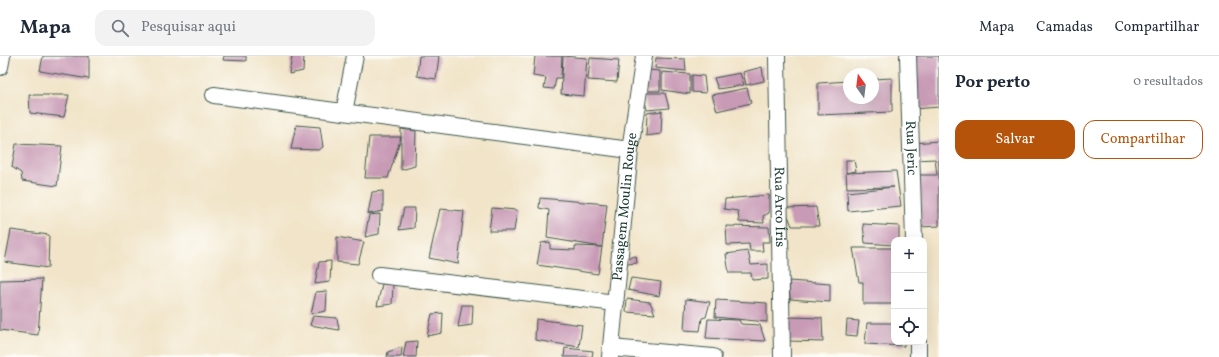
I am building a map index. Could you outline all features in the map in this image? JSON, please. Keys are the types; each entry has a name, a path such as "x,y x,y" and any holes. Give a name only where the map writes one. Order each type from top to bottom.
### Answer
{"street":[{"path":"0,67 2,56"},
{"path":"344,112 355,56"},
{"name":"Passagem Moulin Rouge","path":"611,352 630,150 644,56"},
{"name":"Rua Arco Íris","path":"777,56 782,357"},
{"name":"Rua Jeric","path":"908,56 914,237"},
{"path":"214,95 630,150"},
{"path":"379,275 616,303"},
{"path":"918,345 918,357"},
{"path":"611,352 714,357"}],"building":[{"path":"43,56 89,56 89,79 40,71"},
{"path":"224,56 246,56 246,61 223,60"},
{"path":"292,56 304,56 303,71 289,74"},
{"path":"419,56 439,56 436,79 417,76"},
{"path":"535,56 562,56 561,78 556,78 554,89 544,88 546,78 533,76"},
{"path":"563,56 587,58 584,96 561,94"},
{"path":"914,56 939,56 939,107 914,109"},
{"path":"590,58 619,60 617,82 588,80"},
{"path":"656,58 685,59 686,71 655,68"},
{"path":"762,67 764,81 746,85 743,72"},
{"path":"647,70 660,71 660,91 644,91"},
{"path":"662,72 690,74 690,94 662,90"},
{"path":"740,73 744,85 718,89 714,78"},
{"path":"692,75 704,76 706,93 692,92"},
{"path":"892,78 892,112 818,115 818,83 843,81 843,104 879,104 879,79"},
{"path":"747,88 751,103 717,111 712,95"},
{"path":"643,93 665,93 669,108 647,110"},
{"path":"29,95 69,95 64,117 30,113"},
{"path":"662,111 661,134 646,136 647,113"},
{"path":"296,125 320,127 323,147 319,150 291,149"},
{"path":"401,129 416,131 415,166 401,170"},
{"path":"369,137 401,137 388,178 365,178"},
{"path":"939,141 939,226 921,227 918,175 937,175 935,159 915,160 914,143"},
{"path":"16,144 62,146 57,186 22,181 21,173 12,167"},
{"path":"846,160 854,160 856,171 846,173"},
{"path":"896,171 901,206 848,211 847,192 894,187 847,188 846,173"},
{"path":"383,191 383,211 368,214 372,192"},
{"path":"769,195 769,213 763,216 764,223 739,222 738,211 724,209 725,199"},
{"path":"540,198 607,204 602,247 547,238 549,210 539,208"},
{"path":"816,207 819,226 792,226 785,208"},
{"path":"404,208 415,208 414,228 399,230"},
{"path":"492,208 517,210 514,231 489,231"},
{"path":"440,209 464,211 458,264 429,258"},
{"path":"380,214 379,234 365,237 369,215"},
{"path":"863,224 899,226 899,237 891,237 891,245 865,243"},
{"path":"726,226 769,227 770,242 762,242 763,251 750,251 749,244 727,245"},
{"path":"11,230 49,235 48,268 5,262"},
{"path":"337,237 364,242 358,264 337,262"},
{"path":"550,242 550,249 575,250 575,246 602,247 598,274 537,265 541,243"},
{"path":"853,248 891,248 891,304 863,304 863,282 859,282"},
{"path":"748,251 751,265 768,264 768,279 752,280 751,273 729,273 726,254"},
{"path":"636,256 637,263 627,264 627,258"},
{"path":"331,261 330,282 315,284 319,262"},
{"path":"631,278 661,282 659,296 628,290"},
{"path":"42,279 38,335 0,330 0,280"},
{"path":"789,281 830,284 830,302 790,299"},
{"path":"382,284 393,284 392,304 377,306"},
{"path":"327,291 326,311 311,314 316,292"},
{"path":"627,299 650,302 655,314 626,312"},
{"path":"686,299 710,302 706,317 702,318 700,331 684,330"},
{"path":"716,300 767,303 767,322 715,317"},
{"path":"462,305 473,305 472,325 458,327"},
{"path":"443,313 442,333 427,336 432,314"},
{"path":"313,316 337,318 339,330 310,325"},
{"path":"789,317 822,318 823,342 789,341"},
{"path":"536,319 582,325 579,347 535,340"},
{"path":"708,319 739,320 741,324 760,325 765,341 706,338"},
{"path":"847,320 859,321 857,336 846,335"},
{"path":"867,323 891,323 891,345 904,346 865,344"},
{"path":"417,341 416,357 403,357 406,342"},
{"path":"402,347 401,357 387,357 388,352"},
{"path":"565,348 593,351 592,357 564,357"}]}
